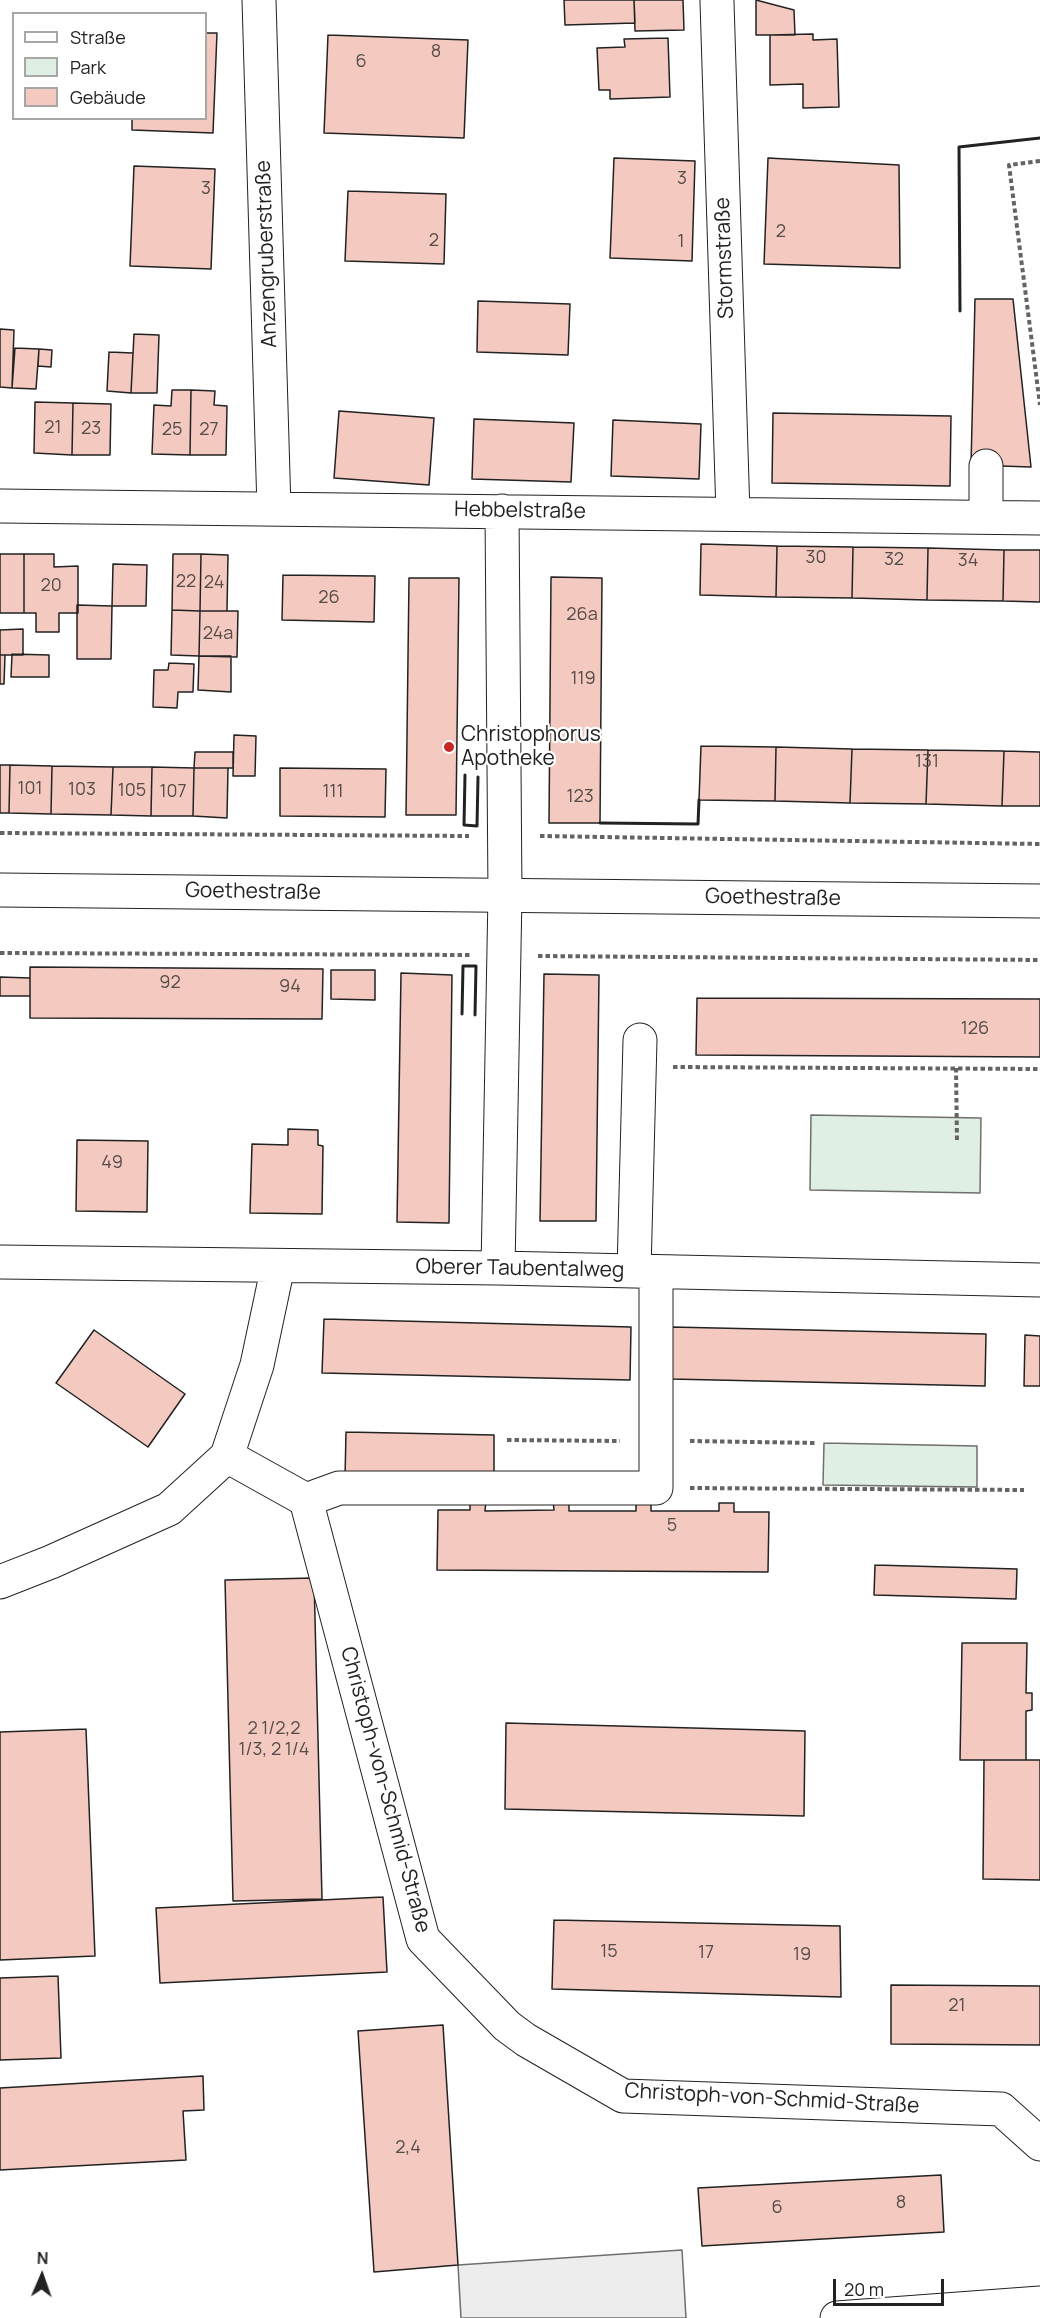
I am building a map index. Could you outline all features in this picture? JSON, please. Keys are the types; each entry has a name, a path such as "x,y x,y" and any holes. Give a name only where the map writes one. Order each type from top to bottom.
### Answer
{"street":[{"name":"Anzengruberstraße","path":"259,0 274,509"},
{"name":"Stormstraße","path":"717,2 733,514"},
{"path":"986,466 986,517"},
{"name":"Hebbelstraße","path":"0,506 1040,518"},
{"path":"498,1268 505,895 502,511"},
{"name":"Goethestraße","path":"0,890 1040,901"},
{"path":"227,1456 306,1500 339,1488 656,1488 645,1271 640,1053"},
{"name":"Oberer Taubentalweg","path":"0,1262 498,1268 1040,1280"},
{"path":"0,1582 51,1562 168,1509 227,1456 256,1365 278,1266"},
{"name":"Christoph-von-Schmid-Straße","path":"306,1500 423,1939 507,2026 526,2040 623,2096 1001,2109 1040,2144"},
{"path":"837,2318 1040,2303"}],"path":[{"path":"1040,161 1009,165 1040,405"},
{"path":"0,832 505,836 1040,844"},
{"path":"0,953 1040,960"},
{"path":"640,1053 956,1068 1040,1069"},
{"path":"956,1068 957,1141"},
{"path":"656,1488 1024,1490"}],"green space":[{"path":"811,1115 981,1118 980,1193 810,1190"},
{"path":"824,1443 977,1446 977,1487 823,1485"}],"shaded area":[{"path":"682,2250 686,2318 461,2318 458,2265"}],"building":[{"path":"564,0 634,0 635,23 565,25"},
{"path":"634,0 683,0 684,30 635,31"},
{"path":"756,0 794,10 795,35 756,35"},
{"path":"207,33 217,33 213,133 132,130 132,120 207,120"},
{"path":"813,34 813,40 837,39 839,107 803,108 803,84 770,85 770,35"},
{"path":"328,35 468,40 464,138 324,133"},
{"path":"668,38 670,97 610,99 610,90 599,90 597,48 625,47 624,39"},
{"path":"614,158 695,161 692,261 610,258"},
{"path":"768,158 899,165 900,268 764,264"},
{"path":"134,166 215,169 211,269 130,266"},
{"path":"348,191 446,194 444,264 345,261"},
{"path":"975,299 1013,299 1031,467 971,465"},
{"path":"478,301 570,304 568,355 477,352"},
{"path":"0,329 14,330 12,388 0,387"},
{"path":"134,334 159,335 157,393 131,393"},
{"path":"15,348 39,349 36,389 12,388"},
{"path":"39,349 52,350 51,367 38,366"},
{"path":"109,352 133,353 131,393 107,391"},
{"path":"172,390 191,390 190,455 152,454 154,405 171,406"},
{"path":"191,390 215,391 214,405 227,406 226,455 190,455"},
{"path":"35,402 73,403 72,455 34,453"},
{"path":"73,403 111,404 110,455 72,455"},
{"path":"339,411 434,418 429,485 334,478"},
{"path":"773,413 951,416 950,486 772,483"},
{"path":"474,419 574,423 571,482 472,479"},
{"path":"613,420 701,424 699,479 611,476"},
{"path":"701,544 777,546 776,597 700,595"},
{"path":"777,546 853,547 852,598 776,597"},
{"path":"853,547 928,548 927,600 852,598"},
{"path":"928,548 1004,550 1003,601 927,600"},
{"path":"1004,550 1040,550 1040,602 1003,601"},
{"path":"0,554 24,554 24,613 0,613"},
{"path":"24,554 54,554 54,567 78,566 78,613 59,613 59,632 36,632 36,613 24,613"},
{"path":"173,554 201,554 200,611 172,610"},
{"path":"201,554 228,555 227,611 200,611"},
{"path":"113,564 147,565 146,606 112,606"},
{"path":"283,575 375,576 374,622 282,620"},
{"path":"551,577 602,578 600,823 549,823"},
{"path":"409,578 459,578 456,815 406,815"},
{"path":"77,605 112,606 111,659 77,659"},
{"path":"172,610 200,611 199,656 171,655"},
{"path":"200,611 238,611 237,657 199,656"},
{"path":"23,629 23,655 0,655 0,630"},
{"path":"12,654 49,655 49,677 11,677"},
{"path":"0,655 5,655 4,684 0,684"},
{"path":"199,656 231,656 231,692 198,690"},
{"path":"169,663 194,664 193,692 178,692 177,708 153,707 154,670 168,670"},
{"path":"234,735 256,736 255,776 233,776"},
{"path":"701,746 776,747 775,801 699,800"},
{"path":"776,747 852,749 850,803 775,801"},
{"path":"852,749 928,750 926,804 850,803"},
{"path":"928,750 1004,751 1002,806 926,804"},
{"path":"1004,751 1040,752 1040,806 1002,806"},
{"path":"195,752 233,752 233,768 194,768"},
{"path":"0,765 10,765 9,813 0,813"},
{"path":"10,765 52,766 51,814 9,813"},
{"path":"52,766 113,767 111,815 51,814"},
{"path":"113,767 152,767 151,816 111,815"},
{"path":"152,767 194,768 193,816 151,816"},
{"path":"194,768 228,768 227,818 193,816"},
{"path":"280,768 386,769 385,817 280,816"},
{"path":"30,967 323,969 322,1019 30,1018"},
{"path":"331,970 375,970 375,1000 331,999"},
{"path":"401,973 452,975 449,1223 397,1222"},
{"path":"544,974 599,975 596,1221 540,1221"},
{"path":"0,977 30,978 30,996 0,996"},
{"path":"697,998 1040,999 1040,1057 696,1055"},
{"path":"288,1129 318,1130 318,1145 323,1146 322,1214 250,1213 252,1144 288,1145"},
{"path":"77,1140 148,1141 147,1212 76,1211"},
{"path":"324,1319 631,1327 630,1380 322,1373"},
{"path":"671,1327 986,1334 985,1386 670,1379"},
{"path":"94,1330 185,1394 148,1447 56,1383"},
{"path":"1025,1335 1040,1336 1040,1386 1024,1386"},
{"path":"346,1432 494,1435 494,1481 345,1478"},
{"path":"470,1500 486,1501 485,1511 554,1510 553,1501 569,1501 569,1511 636,1511 636,1502 651,1502 651,1511 719,1511 719,1503 734,1503 734,1512 769,1512 768,1572 437,1570 438,1510 470,1510"},
{"path":"875,1565 1017,1569 1016,1599 874,1595"},
{"path":"314,1578 322,1899 233,1901 225,1580"},
{"path":"962,1643 1027,1643 1026,1693 1032,1693 1032,1710 1026,1711 1026,1760 960,1760"},
{"path":"506,1723 805,1731 804,1816 505,1809"},
{"path":"86,1729 95,1956 0,1960 0,1732"},
{"path":"984,1760 1040,1760 1040,1880 983,1879"},
{"path":"383,1897 387,1972 160,1983 156,1908"},
{"path":"554,1920 840,1926 841,1997 552,1989"},
{"path":"58,1976 61,2058 0,2060 0,1978"},
{"path":"891,1985 1040,1986 1040,2045 891,2044"},
{"path":"443,2025 458,2265 374,2272 358,2031"},
{"path":"203,2076 204,2110 183,2111 186,2160 0,2170 0,2088"},
{"path":"941,2175 944,2232 702,2246 698,2188"}],"wall":[{"path":"960,311 959,147 1040,138"},
{"path":"465,775 464,825 477,826 478,777"},
{"path":"600,823 698,824 699,800"},
{"path":"462,1014 463,966 476,966 475,1015"}],"place":[{"name":"Christophorus Apotheke","path":"449,747"}]}
